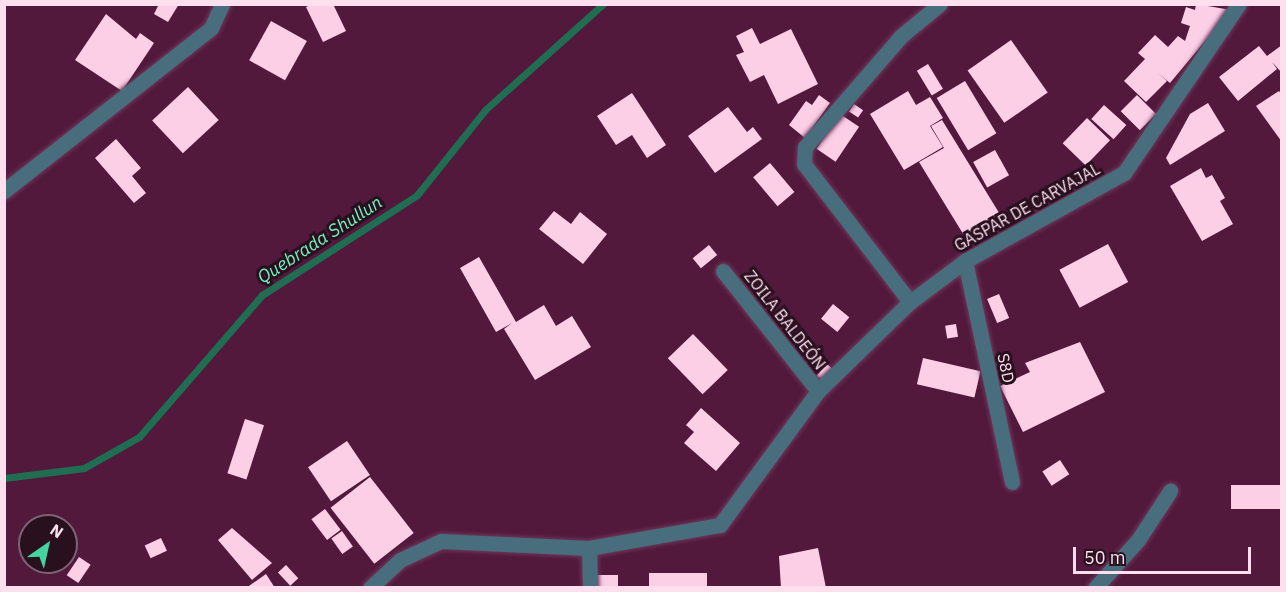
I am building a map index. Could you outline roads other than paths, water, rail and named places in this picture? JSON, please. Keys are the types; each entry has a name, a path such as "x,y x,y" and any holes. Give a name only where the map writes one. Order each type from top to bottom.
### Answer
{"street":[{"path":"4,191 211,28 222,4"},
{"path":"910,302 804,164 805,147 901,36 940,4"},
{"name":"GASPAR DE CARVAJAL","path":"370,588 400,560 441,541 588,548 720,525 818,391 910,302 965,261 1124,173 1239,4"},
{"name":"S8D","path":"965,261 1012,482"},
{"name":"ZOILA BALDEÓN","path":"723,271 818,391"},
{"path":"1095,588 1138,540 1170,491"},
{"path":"588,548 590,588"}],"waterway":[{"name":"Quebrada Shullun","path":"4,478 84,468 139,437 262,295 417,195 486,109 603,4"}]}
